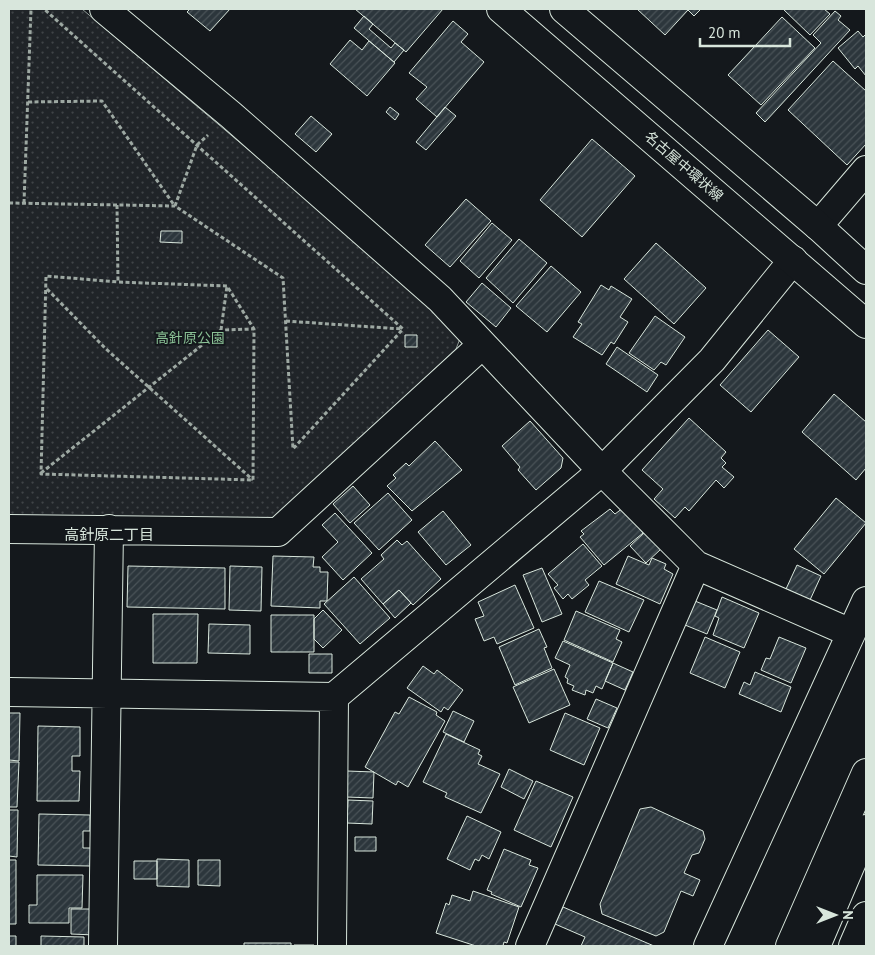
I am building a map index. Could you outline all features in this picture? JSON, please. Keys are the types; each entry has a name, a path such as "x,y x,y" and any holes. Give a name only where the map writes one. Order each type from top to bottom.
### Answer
{"main road":[{"path":"104,9 231,115 440,299 602,470 696,565 857,634"},
{"name":"名古屋中環状線","path":"501,9 866,324"},
{"path":"564,9 818,226 866,270"},
{"path":"818,226 866,170"},
{"path":"9,692 334,697 602,470 712,360 793,260"},
{"path":"9,529 278,532 482,345"},
{"path":"103,946 109,529"},
{"path":"530,946 696,565"},
{"path":"708,946 857,634 866,601"},
{"path":"332,946 334,697"},
{"path":"790,946 866,773"},
{"path":"816,946 866,829"},
{"path":"853,946 866,915"}],"path":[{"path":"24,203 31,9"},
{"path":"44,9 403,329"},
{"path":"28,102 102,101 174,206 283,278 293,449 403,329"},
{"path":"174,206 197,145"},
{"path":"9,203 174,206"},
{"path":"117,205 118,282"},
{"path":"41,474 46,276 118,282 227,286"},
{"path":"227,286 254,329 253,480"},
{"path":"221,330 227,286"},
{"path":"46,288 106,349 253,480"},
{"path":"286,321 403,329"},
{"path":"41,474 221,330 254,329"},
{"path":"41,474 253,480"}],"green space":[{"name":"高針原公園","path":"9,9 82,9 433,306 461,336 456,349 272,520 9,517"}],"building":[{"path":"190,9 230,9 210,31 187,12"},
{"path":"355,9 443,9 406,52"},
{"path":"637,9 701,9 694,16 688,10 665,35"},
{"path":"783,9 824,9 830,14 810,35"},
{"path":"835,11 841,16 838,20 850,30 765,122 756,113 821,43 813,35"},
{"path":"364,16 373,24 369,29 391,48 395,43 404,50 394,62 354,28"},
{"path":"782,17 815,48 761,105 728,75"},
{"path":"453,21 468,34 461,42 484,62 437,117 416,99 427,87 409,73"},
{"path":"858,31 863,37 866,34 866,76 858,66 855,69 838,48"},
{"path":"350,40 362,50 369,41 395,63 367,96 330,64"},
{"path":"833,61 866,91 866,144 847,165 788,110"},
{"path":"390,107 399,114 395,120 386,112"},
{"path":"445,107 456,116 426,150 416,142"},
{"path":"311,116 332,134 316,152 295,134"},
{"path":"592,139 635,176 582,237 540,200"},
{"path":"466,199 491,221 450,267 425,245"},
{"path":"492,223 512,240 479,278 460,261"},
{"path":"161,231 182,231 182,243 160,242"},
{"path":"519,239 547,263 513,303 486,278"},
{"path":"656,243 706,288 674,324 624,279"},
{"path":"551,266 581,292 547,332 516,306"},
{"path":"482,283 511,308 496,327 466,302"},
{"path":"601,285 609,290 611,286 632,299 620,317 628,322 614,344 611,342 602,355 573,337 582,324 578,322"},
{"path":"655,316 685,337 666,365 661,362 654,370 629,353"},
{"path":"768,330 799,357 751,412 720,385"},
{"path":"405,335 417,335 417,347 405,347"},
{"path":"617,347 658,375 647,392 606,364"},
{"path":"834,394 866,422 866,468 856,480 802,432"},
{"path":"689,418 726,452 721,458 726,463 722,467 734,477 724,488 716,480 689,511 685,507 675,518 654,499 663,489 642,470"},
{"path":"530,421 563,458 561,468 536,490 518,470 520,467 502,446"},
{"path":"435,441 462,470 412,511 387,486 396,478 393,475 406,463 409,466"},
{"path":"353,486 370,505 350,523 333,504"},
{"path":"388,493 412,520 379,550 354,523"},
{"path":"836,498 866,523 824,574 794,549"},
{"path":"623,508 643,533 604,565 580,537 584,534 581,531 610,509 615,514"},
{"path":"443,511 471,545 446,565 418,532"},
{"path":"335,513 372,553 343,580 322,557 338,542 322,525"},
{"path":"645,532 661,549 646,563 630,546"},
{"path":"397,540 402,545 407,541 441,579 413,605 399,590 383,604 361,579 384,559 381,555"},
{"path":"583,544 602,566 585,580 589,585 572,599 568,594 563,599 554,588 558,585 548,574"},
{"path":"273,556 314,557 313,567 320,567 320,572 328,572 327,601 320,601 320,608 271,606"},
{"path":"628,556 649,565 652,558 666,564 664,569 673,574 660,604 616,584"},
{"path":"797,565 821,576 810,600 786,589"},
{"path":"128,566 225,568 225,609 127,607"},
{"path":"230,566 262,567 261,611 229,610"},
{"path":"542,568 562,614 542,622 523,575"},
{"path":"354,577 390,618 360,644 324,604"},
{"path":"599,581 644,600 629,632 585,612"},
{"path":"515,585 534,628 497,644 494,637 484,641 475,619 484,616 478,602"},
{"path":"399,590 411,603 395,618 383,604"},
{"path":"722,597 759,613 744,648 713,635 719,618 715,616"},
{"path":"695,601 717,610 707,634 685,625"},
{"path":"323,610 342,630 323,648 314,639 314,619"},
{"path":"576,611 620,630 616,639 622,642 613,662 564,640"},
{"path":"153,614 198,614 197,663 153,663"},
{"path":"271,615 314,615 314,652 271,652"},
{"path":"209,624 250,625 250,654 208,653"},
{"path":"539,629 547,647 544,648 552,668 515,685 499,647"},
{"path":"705,637 740,652 725,688 690,673"},
{"path":"779,637 806,648 791,683 761,670 766,658 770,659"},
{"path":"563,641 613,663 602,689 596,686 593,693 586,690 585,695 572,690 574,686 567,683 568,679 565,677 570,665 555,658"},
{"path":"309,654 332,654 332,673 309,673"},
{"path":"613,663 633,672 625,690 605,681"},
{"path":"423,666 434,674 437,670 463,690 448,710 444,707 441,712 407,688"},
{"path":"554,669 570,705 529,723 513,687"},
{"path":"755,672 791,687 781,712 739,694 744,682 750,685"},
{"path":"409,697 437,712 436,715 445,721 408,787 398,781 396,785 365,767 395,712 399,714"},
{"path":"596,699 617,708 608,728 587,719"},
{"path":"453,711 474,721 464,742 443,732"},
{"path":"9,713 20,713 19,761 9,760"},
{"path":"565,713 600,728 584,765 550,750"},
{"path":"38,726 80,727 80,756 72,756 72,771 80,771 79,801 37,801"},
{"path":"446,734 480,750 478,754 482,756 478,764 500,774 481,813 445,797 447,793 423,782"},
{"path":"9,762 19,762 17,807 9,807"},
{"path":"509,769 533,781 524,799 501,787"},
{"path":"347,771 374,772 373,798 346,797"},
{"path":"536,781 573,797 551,847 514,830"},
{"path":"348,800 373,801 372,824 347,823"},
{"path":"651,807 703,831 705,839 699,853 692,855 684,873 700,880 693,896 681,891 664,932 656,936 602,914 600,904 640,809"},
{"path":"9,810 18,810 17,857 9,856"},
{"path":"39,814 90,815 90,831 83,831 83,848 91,848 90,866 38,865"},
{"path":"467,816 501,832 489,859 482,855 479,861 475,859 470,870 447,859"},
{"path":"355,837 376,837 376,851 355,851"},
{"path":"504,849 531,860 529,865 538,868 521,907 491,894 492,892 487,890"},
{"path":"157,859 189,860 189,887 157,886"},
{"path":"9,860 16,860 16,924 9,924"},
{"path":"198,860 220,860 220,886 198,885"},
{"path":"134,861 157,861 157,879 134,879"},
{"path":"37,875 83,875 82,908 69,908 69,923 29,923 29,905 37,905"},
{"path":"473,891 519,907 507,943 504,942 503,946 476,946 436,933 446,903 449,905 452,895 470,901"},
{"path":"563,907 654,946 581,946 585,937 555,924"},
{"path":"71,909 96,909 95,935 71,934"},
{"path":"9,936 16,936 16,946 9,946"},
{"path":"41,936 84,937 84,946 41,946"},
{"path":"244,943 291,943 291,946 244,946"},
{"path":"314,945 314,946 294,946"}],"district":[{"name":"高針原二丁目","path":"109,535"}]}
